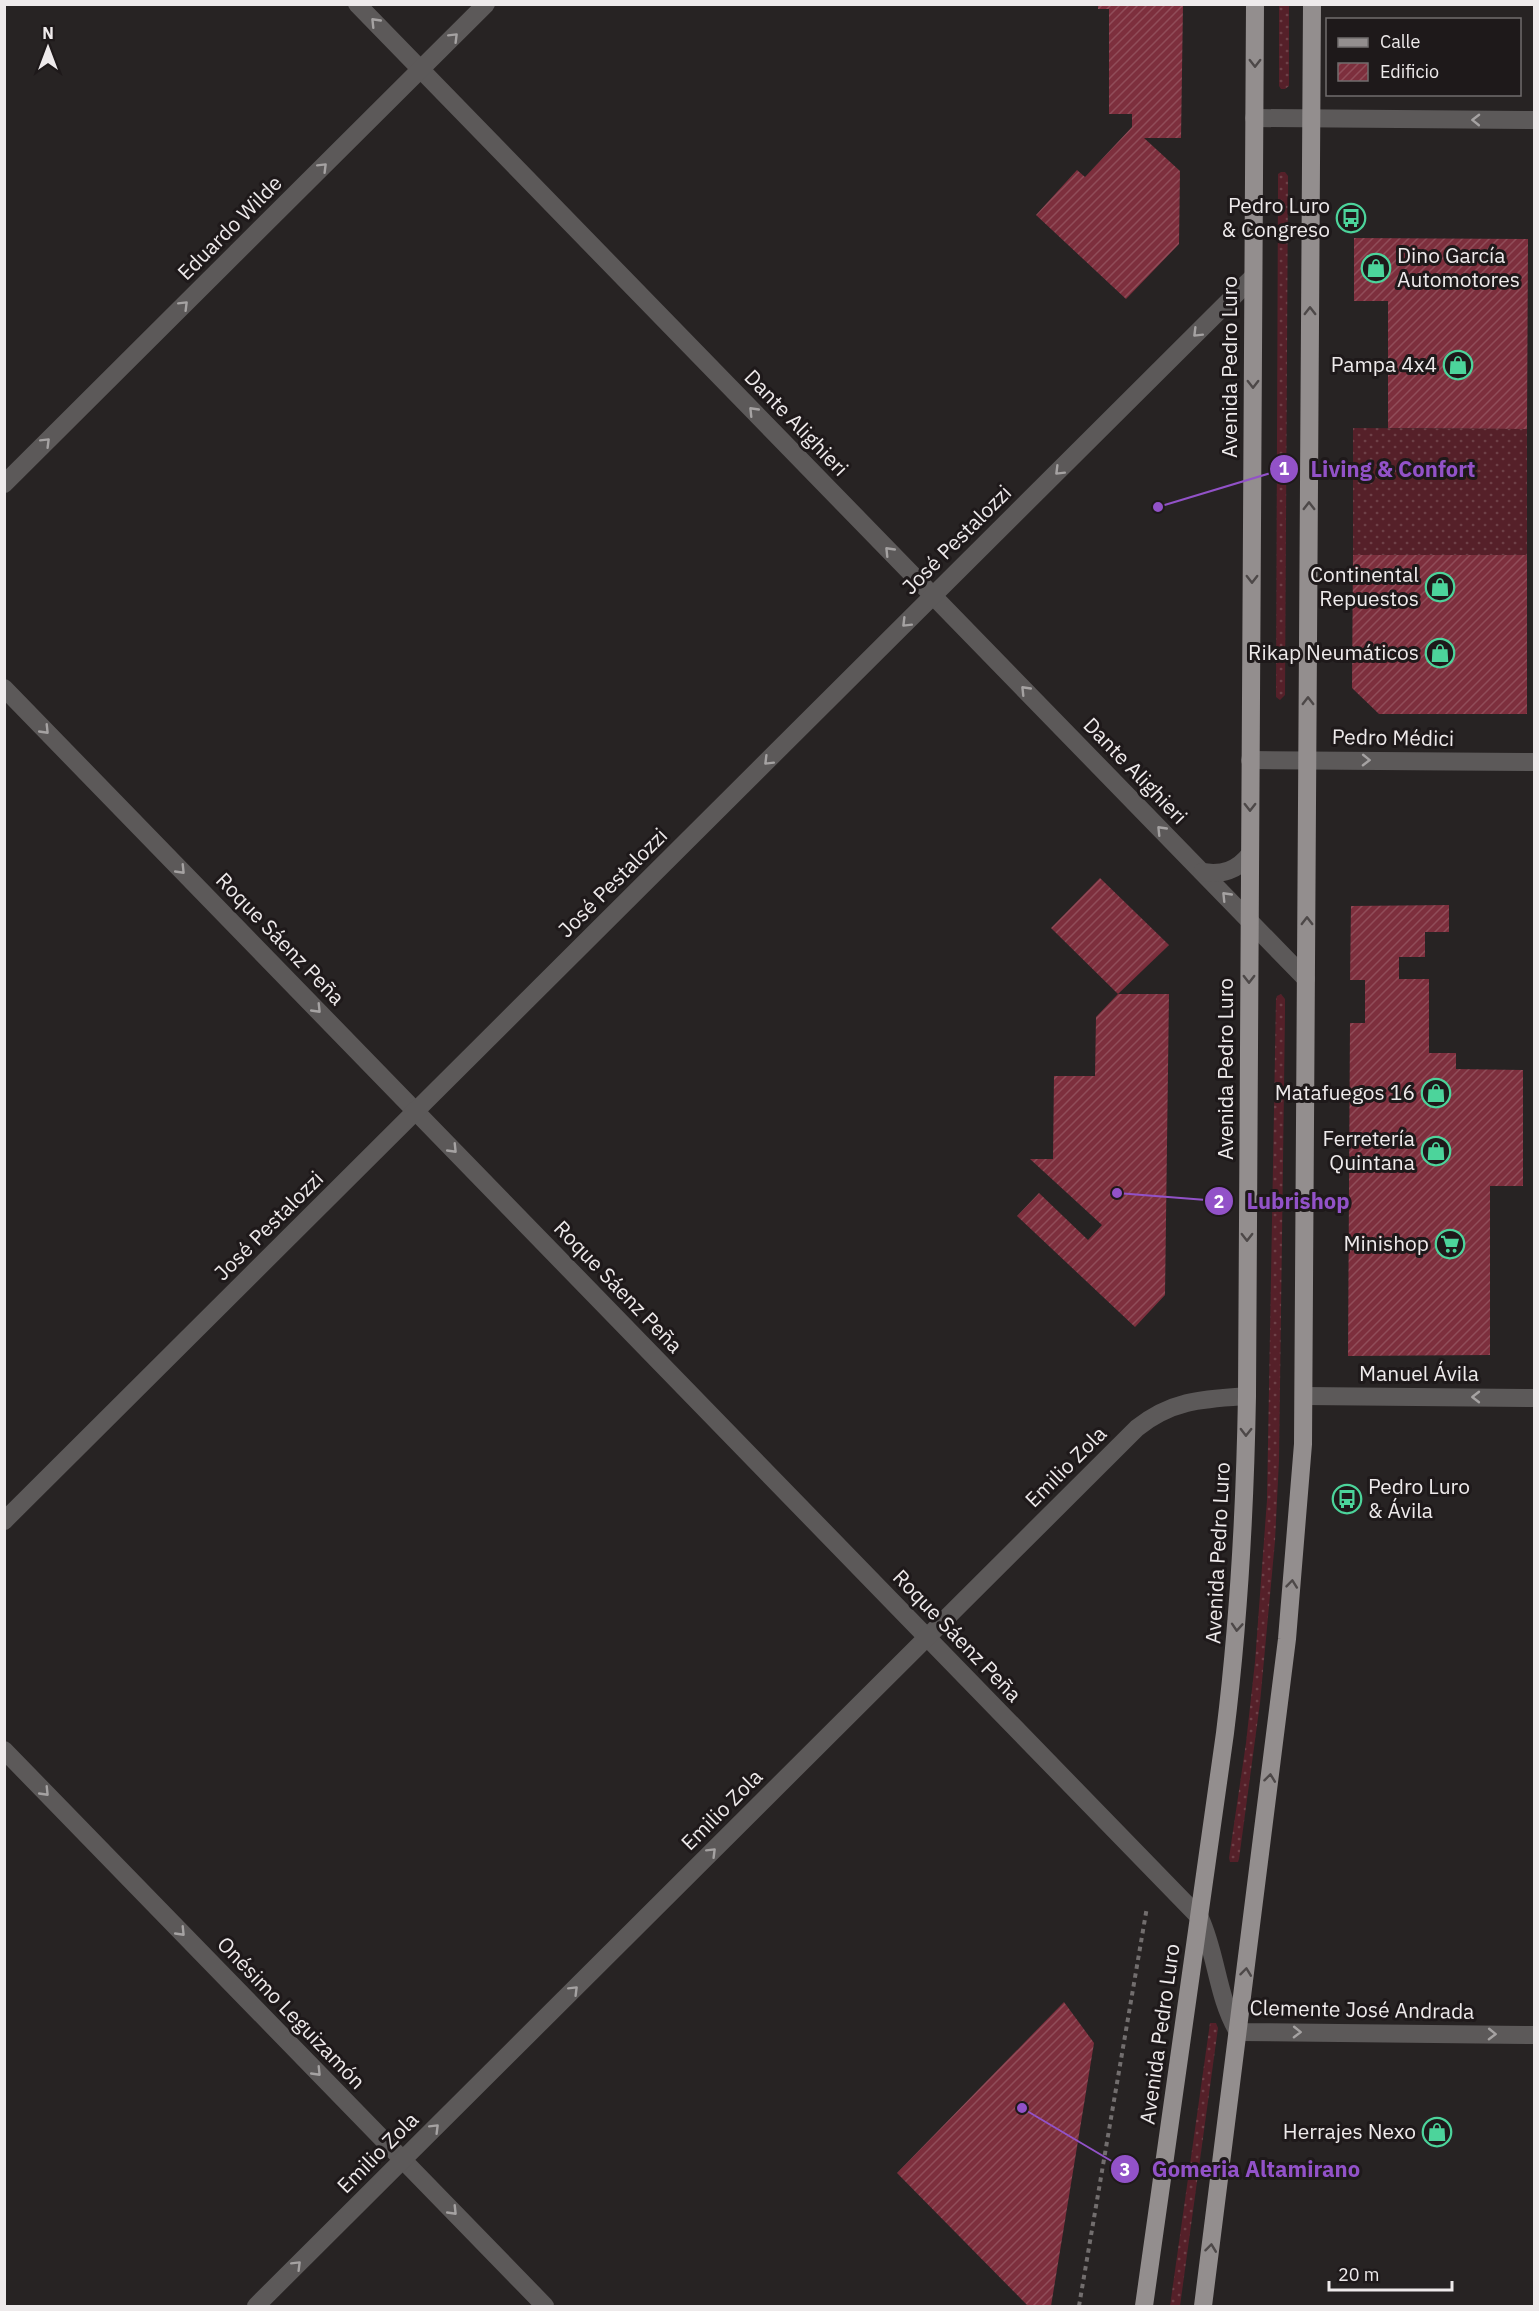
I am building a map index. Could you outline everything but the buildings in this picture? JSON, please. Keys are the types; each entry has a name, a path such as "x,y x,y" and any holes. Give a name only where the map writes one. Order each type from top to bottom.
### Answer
{"main road":[{"name":"Avenida Pedro Luro","path":"1144,2307 1200,1918 1236,1638 1245,1492 1255,4"},
{"path":"1203,2307 1287,1639 1300,1493 1304,1396 1312,4"}],"street":[{"name":"Dante Alighieri","path":"357,4 1306,979"},
{"name":"Eduardo Wilde","path":"4,484 486,4"},
{"path":"1254,118 1534,120"},
{"name":"José Pestalozzi","path":"4,1521 1253,277"},
{"name":"Roque Sáenz Peña","path":"4,688 1200,1918"},
{"name":"Pedro Médici","path":"1250,760 1534,762"},
{"path":"1202,872 1229,871 1237,867 1250,854"},
{"name":"Emilio Zola","path":"256,2307 1147,1420 1166,1409 1187,1402 1247,1396"},
{"name":"Manuel Ávila","path":"1304,1396 1534,1398"},
{"name":"Onésimo Leguizamón","path":"4,1750 545,2307"},
{"name":"Clemente José Andrada","path":"1200,1918 1211,1944 1226,2006 1238,2032 1534,2035"}],"path":[{"path":"1079,2307 1154,1871"}],"shaded area":[{"path":"1279,5 1289,5 1289,86 1285,89 1279,86"},
{"path":"1285,172 1288,176 1285,695 1280,700 1276,697 1276,691 1278,174"},
{"path":"1353,428 1527,429 1527,555 1353,555"},
{"path":"1281,994 1285,999 1285,1013 1279,1460 1275,1541 1260,1703 1239,1859 1238,1862 1230,1862 1255,1662 1267,1500 1276,999"},
{"path":"1210,2023 1216,2023 1218,2028 1180,2306 1170,2306"}],"place":[{"name":"Pedro Luro & Congreso","path":"1351,218"},
{"name":"Dino García Automotores","path":"1376,268"},
{"name":"Pampa 4x4","path":"1458,365"},
{"name":"Living & Confort","path":"1158,507"},
{"name":"Continental Repuestos","path":"1440,587"},
{"name":"Rikap Neumáticos","path":"1440,653"},
{"name":"Matafuegos 16","path":"1436,1093"},
{"name":"Ferretería Quintana","path":"1436,1151"},
{"name":"Lubrishop","path":"1117,1193"},
{"name":"Minishop","path":"1450,1244"},
{"name":"Pedro Luro & Ávila","path":"1347,1499"},
{"name":"Gomeria Altamirano","path":"1022,2108"},
{"name":"Herrajes Nexo","path":"1437,2132"}]}
